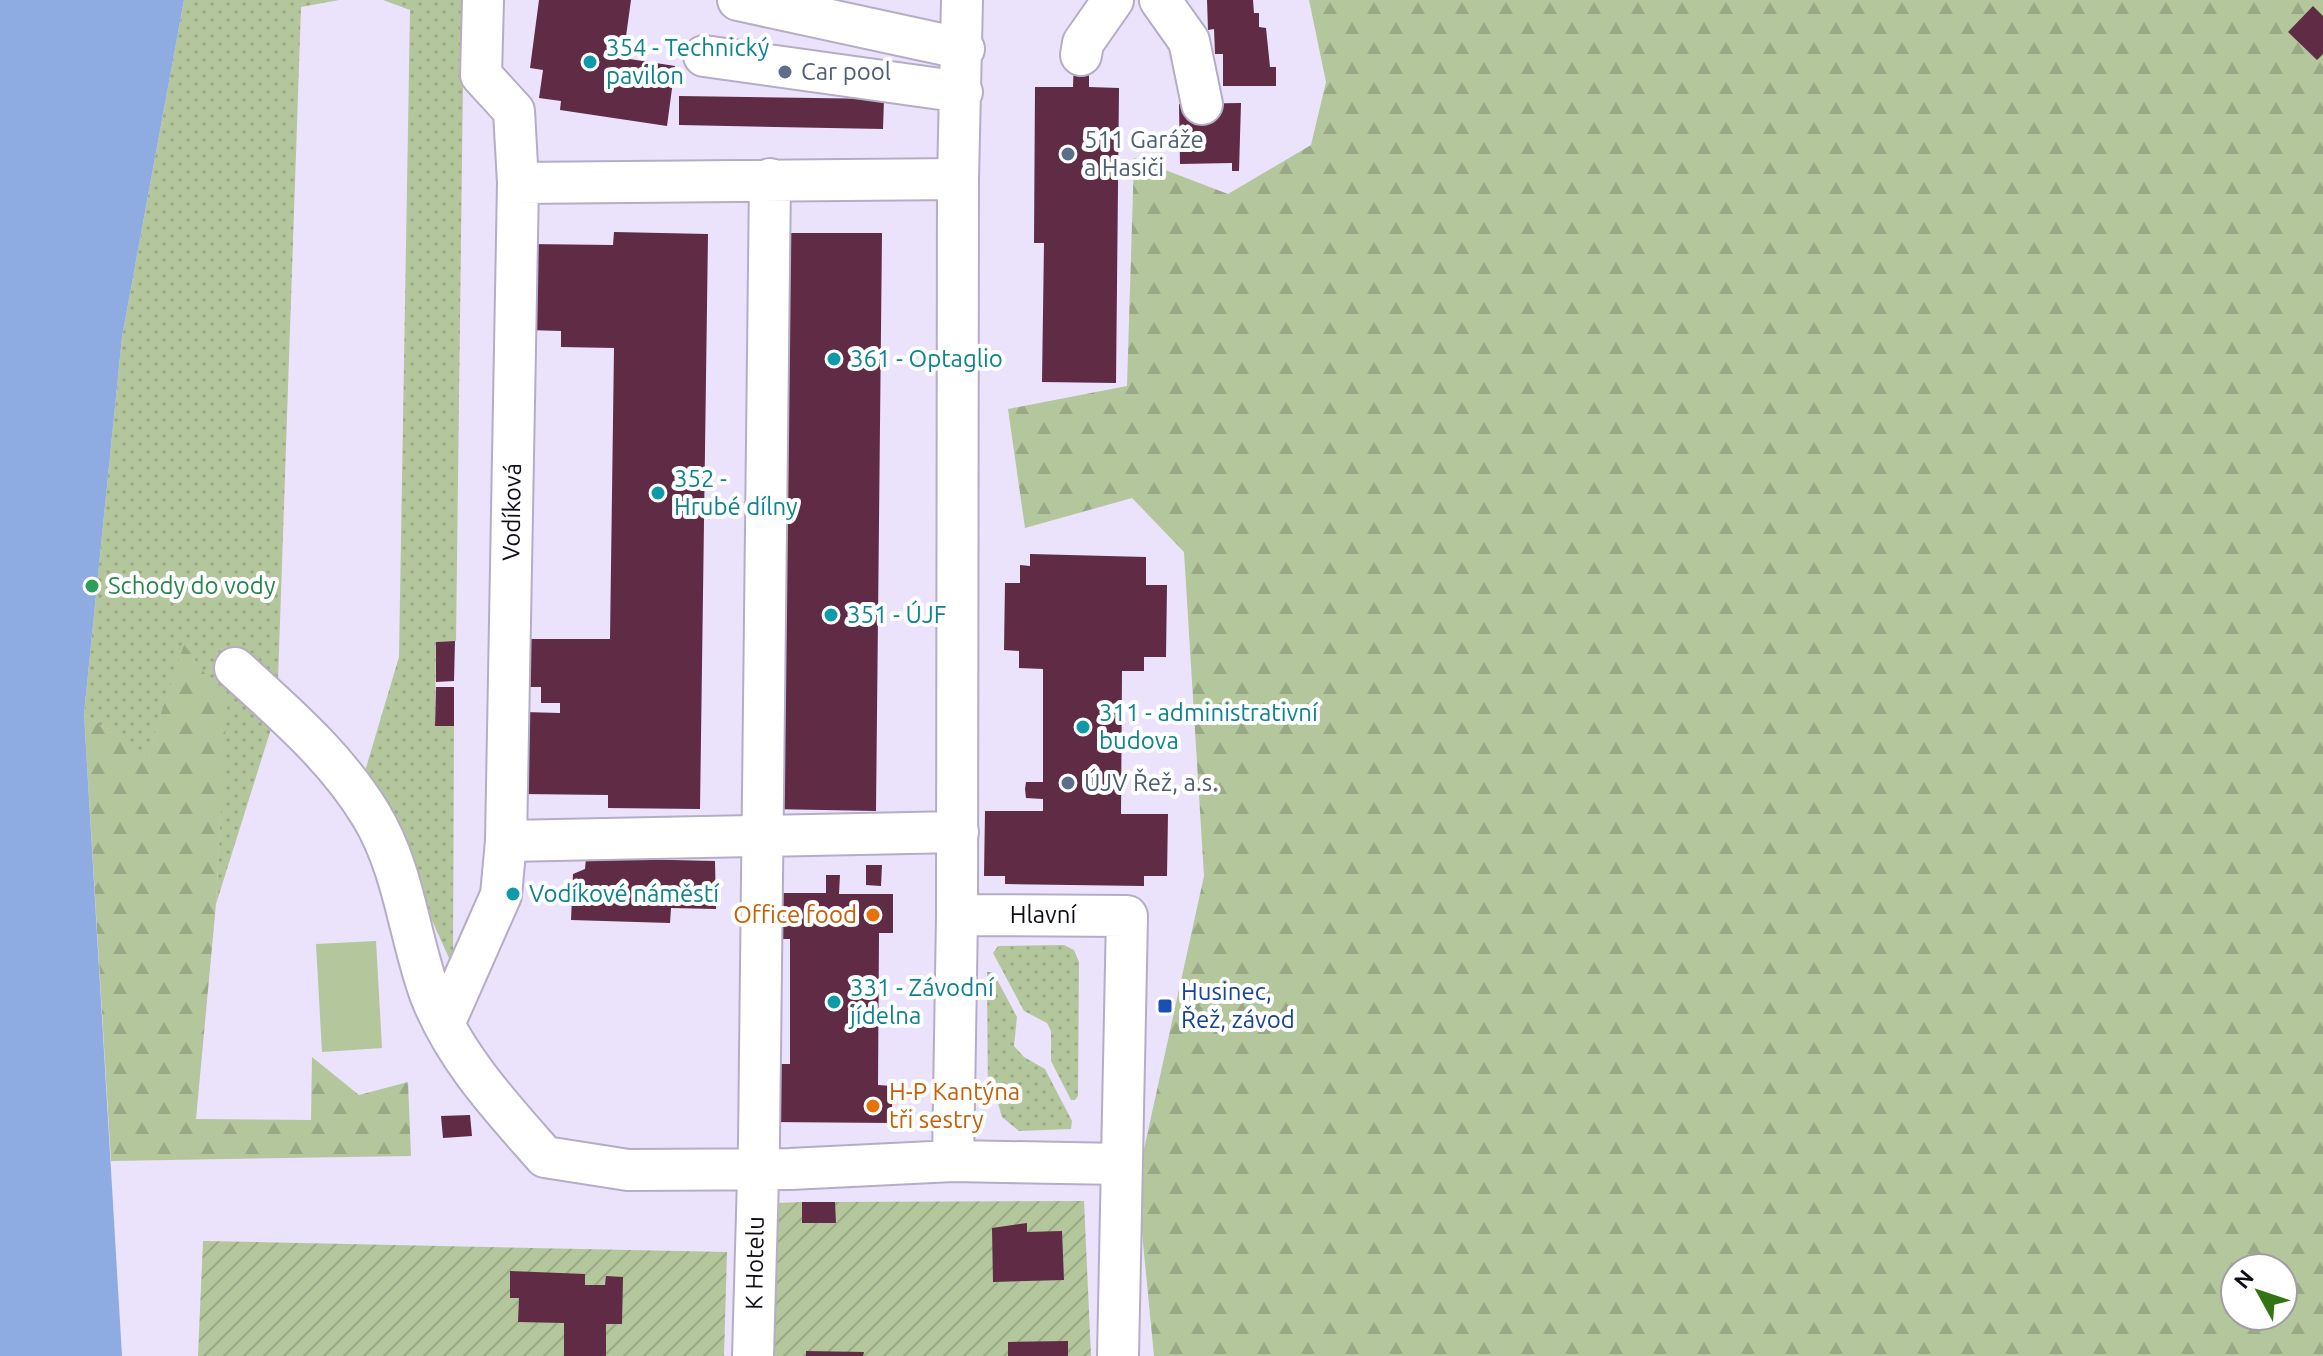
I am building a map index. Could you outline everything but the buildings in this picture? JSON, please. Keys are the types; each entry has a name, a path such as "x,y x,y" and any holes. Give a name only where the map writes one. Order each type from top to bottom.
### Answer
{"street":[{"name":"Vodíková","path":"483,0 481,75 514,111 518,183 506,841"},
{"path":"738,0 964,49"},
{"path":"953,1161 958,832 958,179 964,49 962,0"},
{"path":"1081,55 1083,43 1113,0"},
{"path":"1160,0 1189,41 1202,104"},
{"path":"704,56 962,92"},
{"name":"K Hotelu","path":"753,1356 770,179"},
{"path":"518,183 958,179"},
{"path":"235,668 326,754 372,816 390,859 424,974 444,1024 471,1069 545,1157 628,1170 757,1170 953,1161 1121,1164"},
{"path":"444,1024 501,895 506,841 958,832"},
{"name":"Hlavní","path":"957,915 1127,916 1118,1356"}],"green space":[{"path":"184,0 339,0 301,7 277,710 216,904 226,705 184,645 147,757 84,714 122,337"},
{"path":"383,0 464,0 456,641 436,642 435,725 454,726 453,967 365,771 399,657 410,10"},
{"path":"1309,0 2323,0 2323,1356 1154,1356 1137,1181 1204,876 1184,552 1132,498 1025,528 1008,409 1127,386 1134,158 1228,194 1311,145 1326,82"},
{"path":"184,644 227,705 216,904 196,1119 311,1120 312,1057 359,1095 408,1082 411,1156 111,1161 84,714 147,756"},
{"path":"376,941 382,1048 322,1052 316,944"},
{"path":"1064,945 1074,950 1079,962 1078,1096 1075,1100 1071,1100 1051,1061 1051,1031 1047,1023 1024,1011 993,953 998,946"},
{"path":"987,972 993,972 1017,1017 1014,1046 1024,1057 1045,1069 1072,1121 1071,1129 1019,1131 1002,1117 997,1100 988,1100"},
{"path":"1084,1201 1091,1356 774,1356 776,1203 802,1202 803,1223 835,1223 835,1202"},
{"path":"203,1241 727,1252 724,1356 198,1356"}],"water":[{"path":"0,0 184,0 122,337 84,714 122,1356 0,1356"}],"place":[{"name":"354 - Technický pavilon","path":"590,62"},
{"name":"Car pool","path":"785,72"},
{"name":"511 Garáže a Hasiči","path":"1068,154"},
{"name":"361 - Optaglio","path":"834,359"},
{"name":"352 - Hrubé dílny","path":"658,493"},
{"name":"Schody do vody","path":"92,586"},
{"name":"351 - ÚJF","path":"831,615"},
{"name":"311 - administrativní budova","path":"1083,727"},
{"name":"ÚJV Řež, a.s.","path":"1068,783"},
{"name":"Vodíkové náměstí","path":"513,894"},
{"name":"Office food","path":"873,915"},
{"name":"331 - Závodní jídelna","path":"834,1002"},
{"name":"Husinec, Řež, závod","path":"1165,1006"},
{"name":"H-P Kantýna tři sestry","path":"873,1106"}]}
